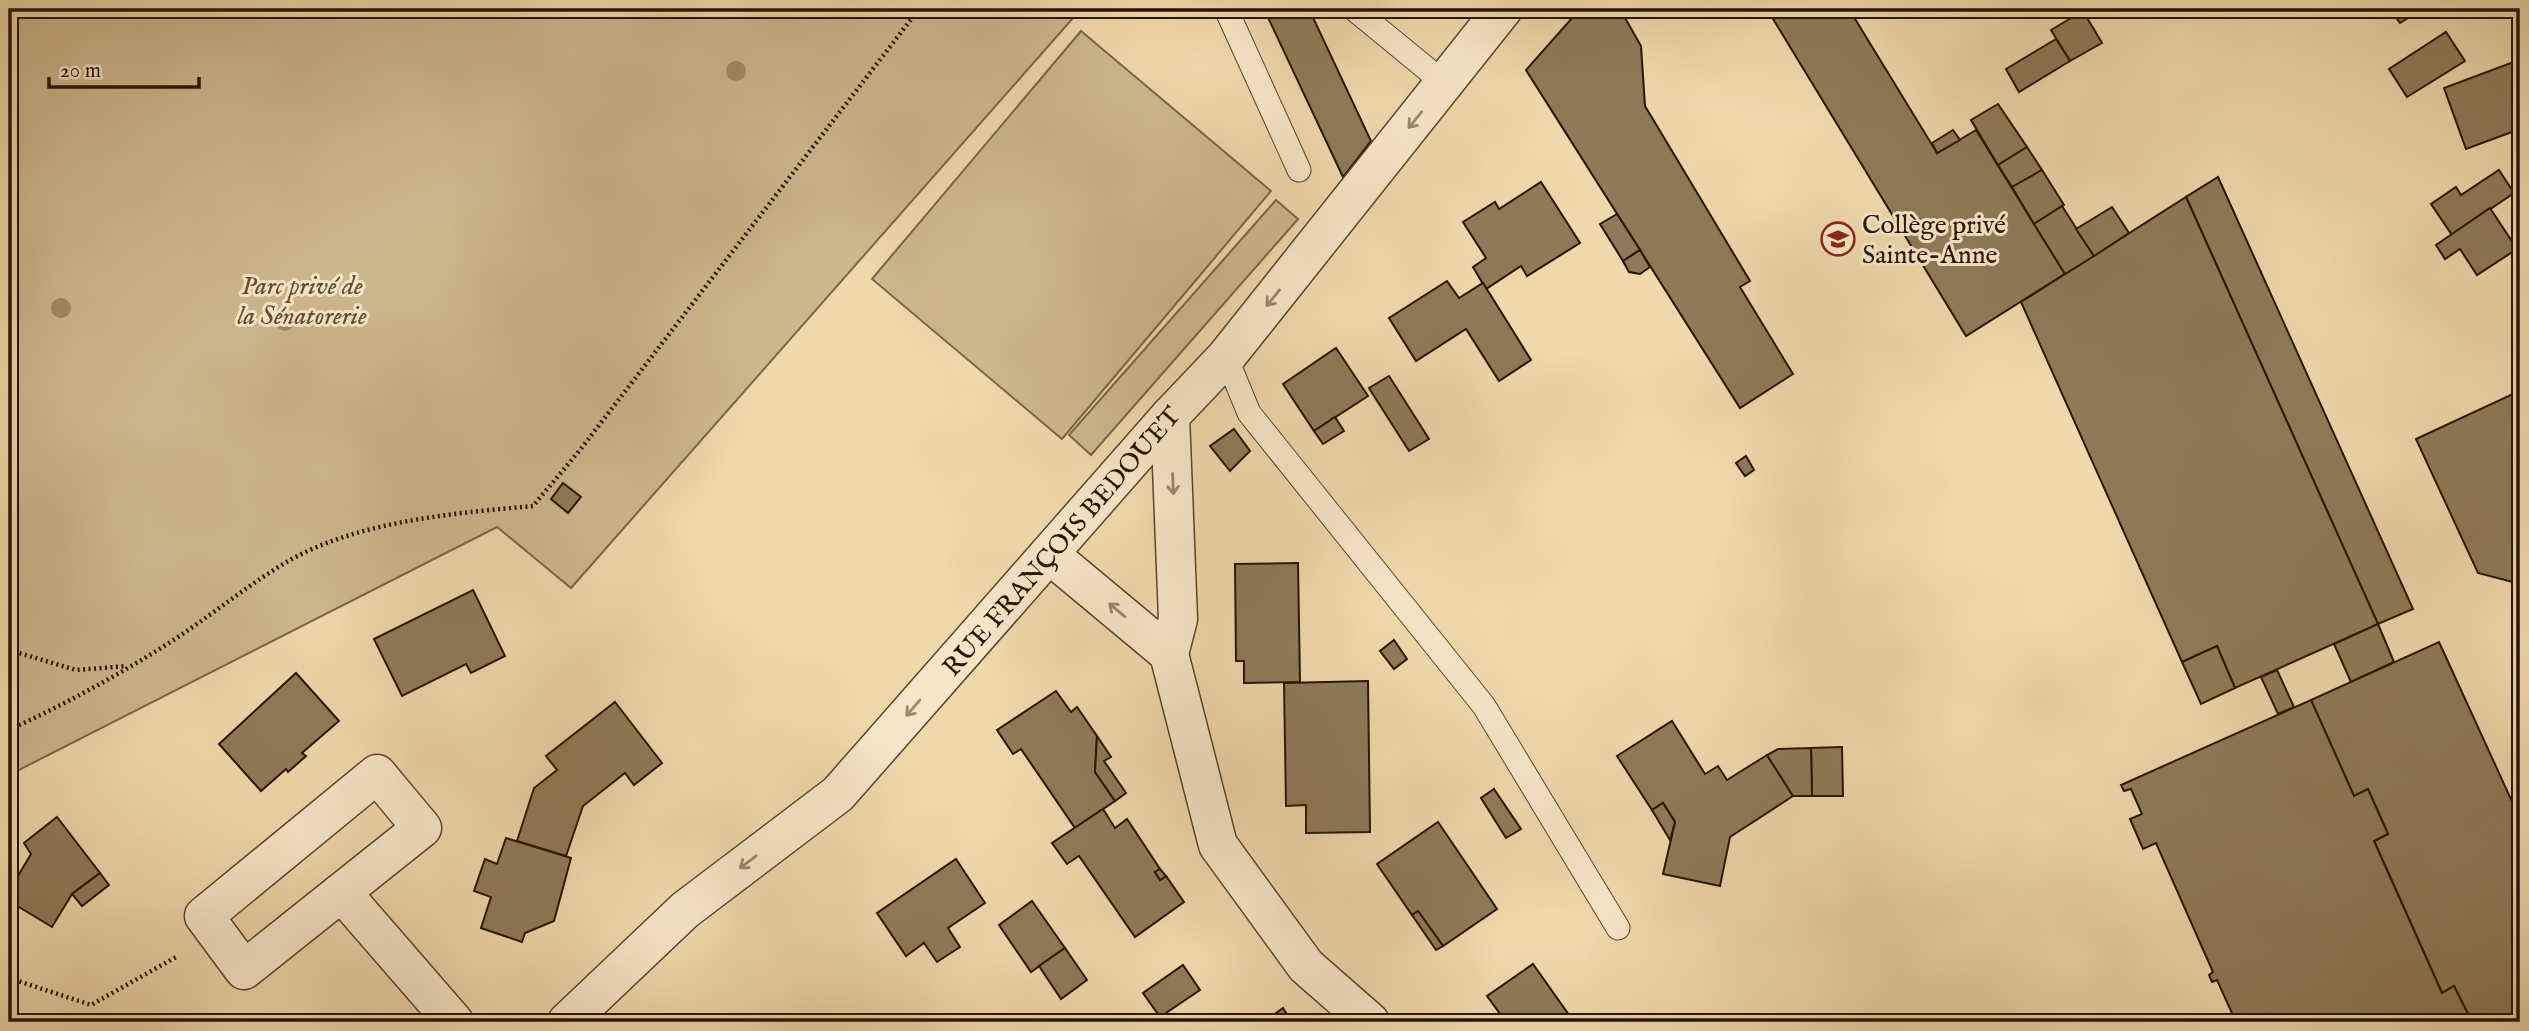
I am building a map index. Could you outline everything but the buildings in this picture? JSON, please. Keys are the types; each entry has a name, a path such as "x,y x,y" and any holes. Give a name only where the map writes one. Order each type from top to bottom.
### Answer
{"street":[{"name":"RUE FRANÇOIS BEDOUET","path":"567,1022 685,910 838,794 1170,416 1226,357 1503,9"},
{"path":"1170,416 1178,619 1169,654 1218,845 1306,966 1370,1022"},
{"path":"1049,554 1169,654"},
{"path":"377,774 422,828 343,894 244,970 204,916 377,774"},
{"path":"343,894 454,1022"}],"lane":[{"path":"1226,9 1299,170"},
{"path":"1354,9 1444,83"},
{"path":"1226,357 1249,413 1484,706 1618,928"}],"path":[{"path":"9,730 74,700 292,560 358,534 450,513 533,506 580,450 919,9"},
{"path":"9,650 76,670 130,666"},
{"path":"9,978 91,1005 217,934"}],"green space":[{"name":"Parc privé de la Sénatorerie","path":"9,9 1081,9 571,588 497,527 9,775"},
{"path":"1081,31 1271,191 1062,439 872,279"},
{"path":"1276,200 1298,219 1091,455 1069,435"}],"place":[{"name":"Collège privé Sainte-Anne","path":"1838,239"}]}
